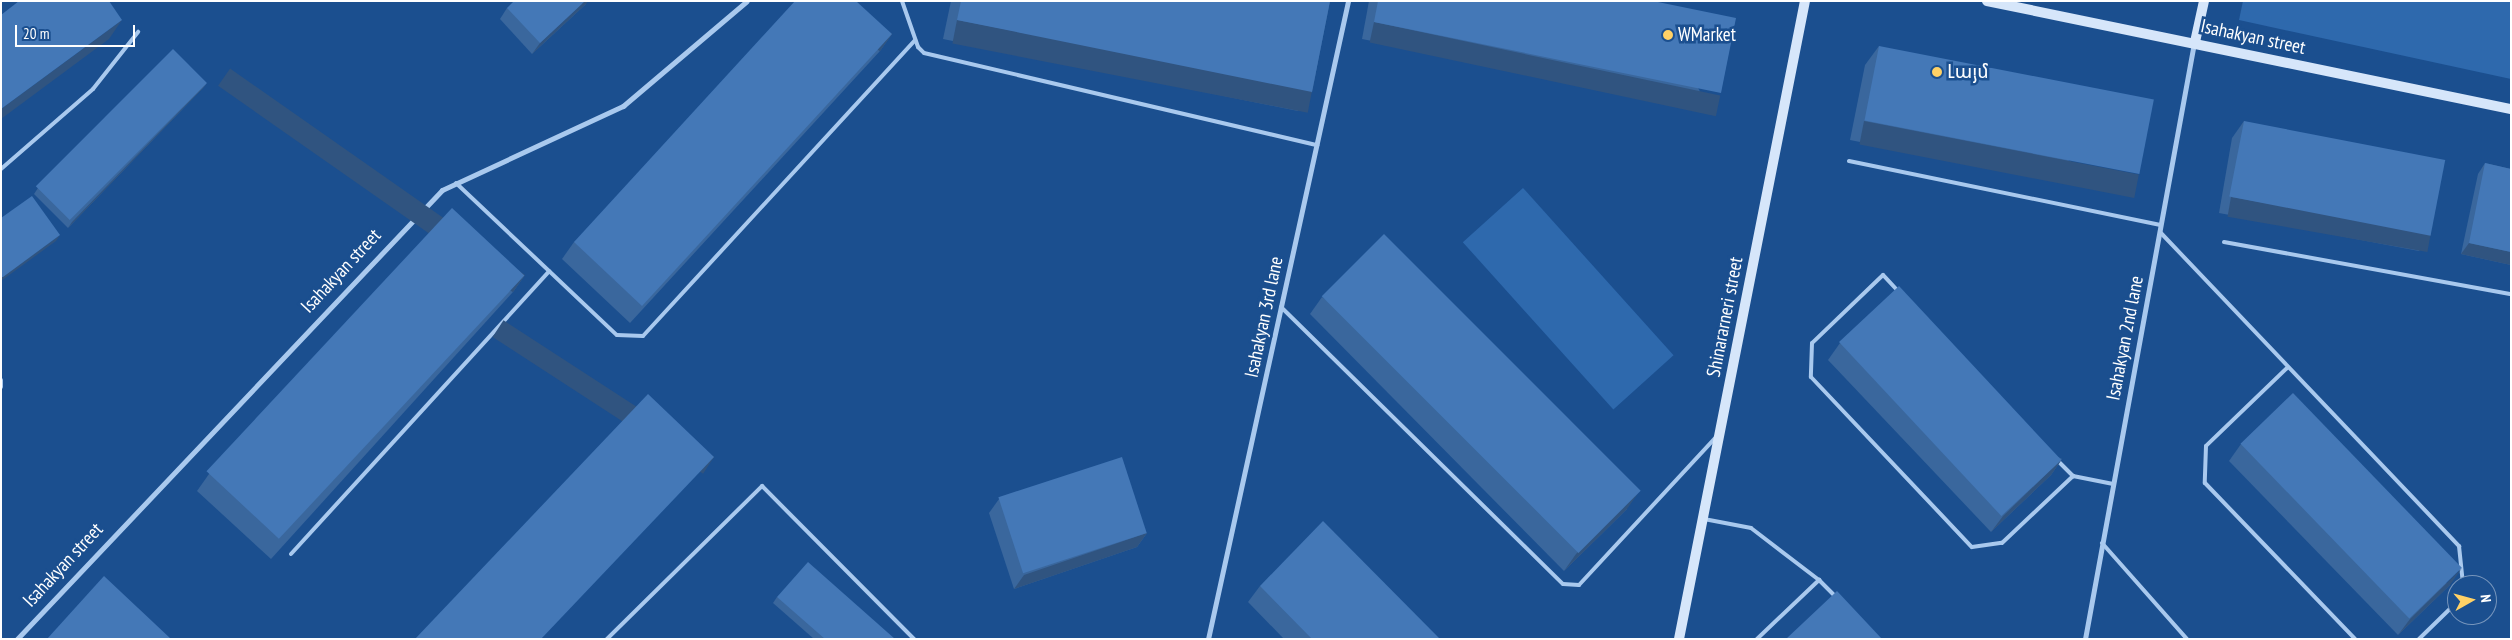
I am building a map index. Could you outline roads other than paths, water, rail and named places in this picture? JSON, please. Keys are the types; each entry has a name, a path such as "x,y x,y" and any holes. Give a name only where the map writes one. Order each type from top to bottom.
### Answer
{"street":[{"name":"Isahakyan street","path":"17,639 442,190 623,106 748,1"},
{"name":"Isahakyan 3rd lane","path":"1208,639 1348,1"},
{"name":"Shinararneri street","path":"1679,639 1805,1"},
{"name":"Isahakyan street","path":"1987,1 2195,42 2511,109"},
{"path":"2195,42 2204,1"},
{"name":"Isahakyan 2nd lane","path":"2085,639 2195,42"}],"lane":[{"path":"902,1 915,40 924,53 1317,145"},
{"path":"1,169 93,89 138,32"},
{"path":"456,183 617,335 643,336 915,40"},
{"path":"1849,161 2162,224"},
{"path":"2160,232 2287,368 2459,546 2462,575"},
{"path":"2224,242 2511,294"},
{"path":"290,554 549,271"},
{"path":"1903,296 1883,275 1812,343 1811,377 1972,547 2002,543 2073,476"},
{"path":"1281,307 1563,584 1579,585 1720,433"},
{"path":"2287,368 2206,446 2205,483 2355,639"},
{"path":"1,380 1,388"},
{"path":"2052,454 2073,476 2113,484"},
{"path":"606,639 762,486 914,639"},
{"path":"1703,519 1751,528 1819,580 1838,599"},
{"path":"2102,543 2187,639"},
{"path":"1757,639 1819,580"},
{"path":"2419,639 2447,612"}],"place":[{"name":"WMarket","path":"1668,35"},
{"name":"Լայմ","path":"1937,72"}]}
